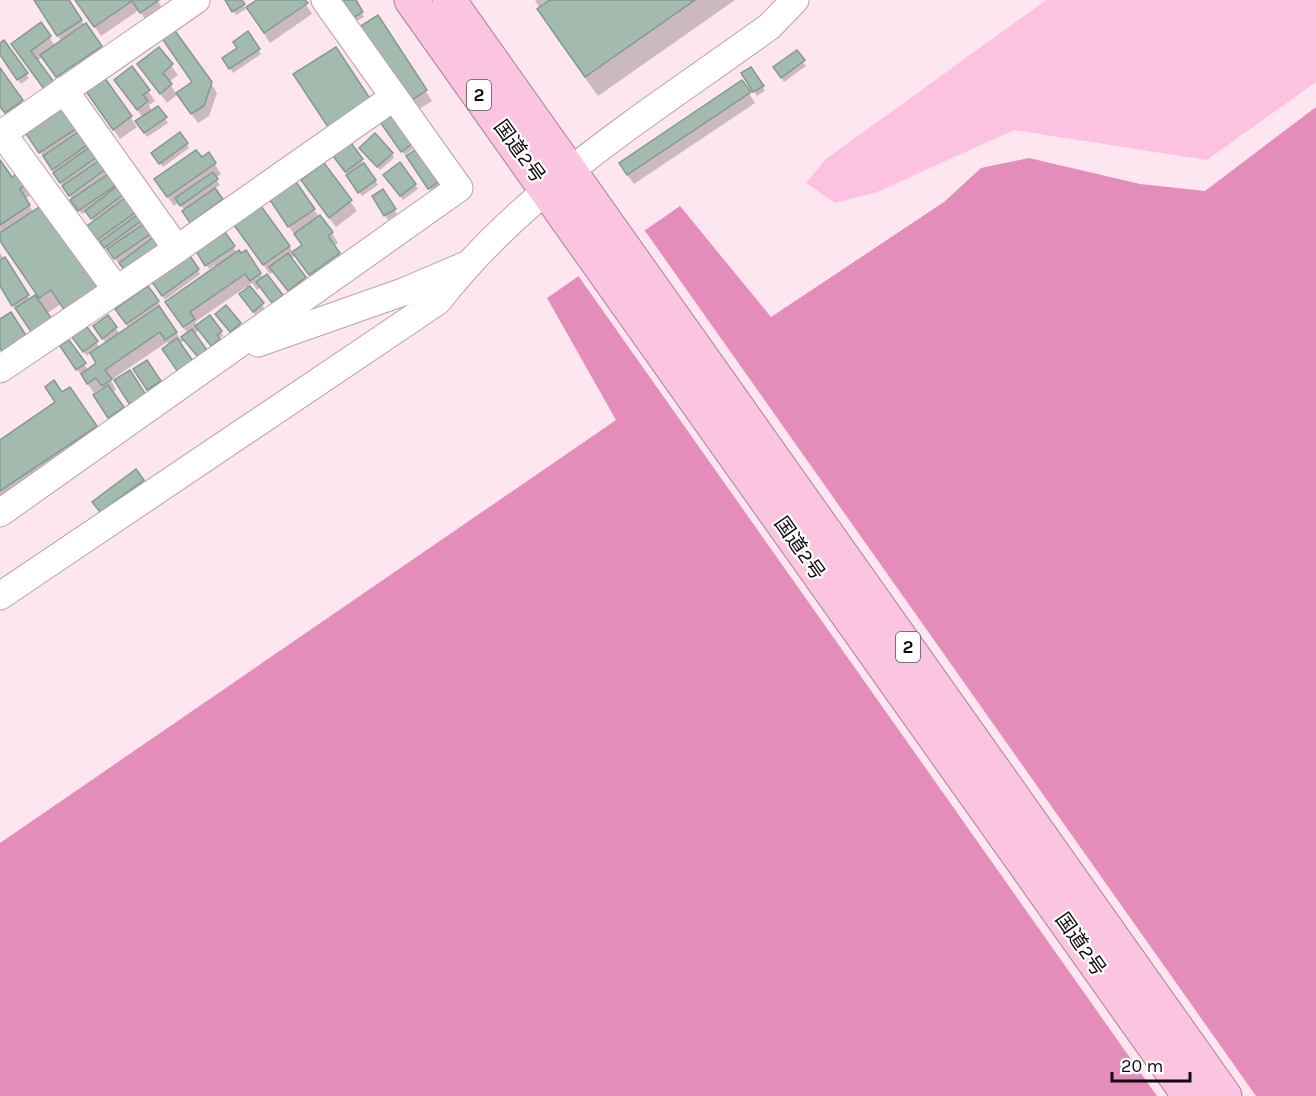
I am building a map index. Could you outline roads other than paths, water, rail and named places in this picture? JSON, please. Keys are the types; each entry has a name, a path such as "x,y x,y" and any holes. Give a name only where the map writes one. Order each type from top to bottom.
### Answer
{"highway":[{"name":"国道2号","path":"411,0 569,193 1225,1096"},
{"name":"国道2号","path":"450,0 569,193 1189,1096"}],"street":[{"path":"0,513 459,188 325,0"},
{"path":"770,26 795,0"},
{"path":"0,597 438,301 465,266 506,224 569,193 770,26 809,0"},
{"path":"116,289 1,134 184,3"},
{"path":"64,90 177,249"},
{"path":"0,369 177,249 394,97"},
{"path":"228,353 403,292 465,266"}]}
